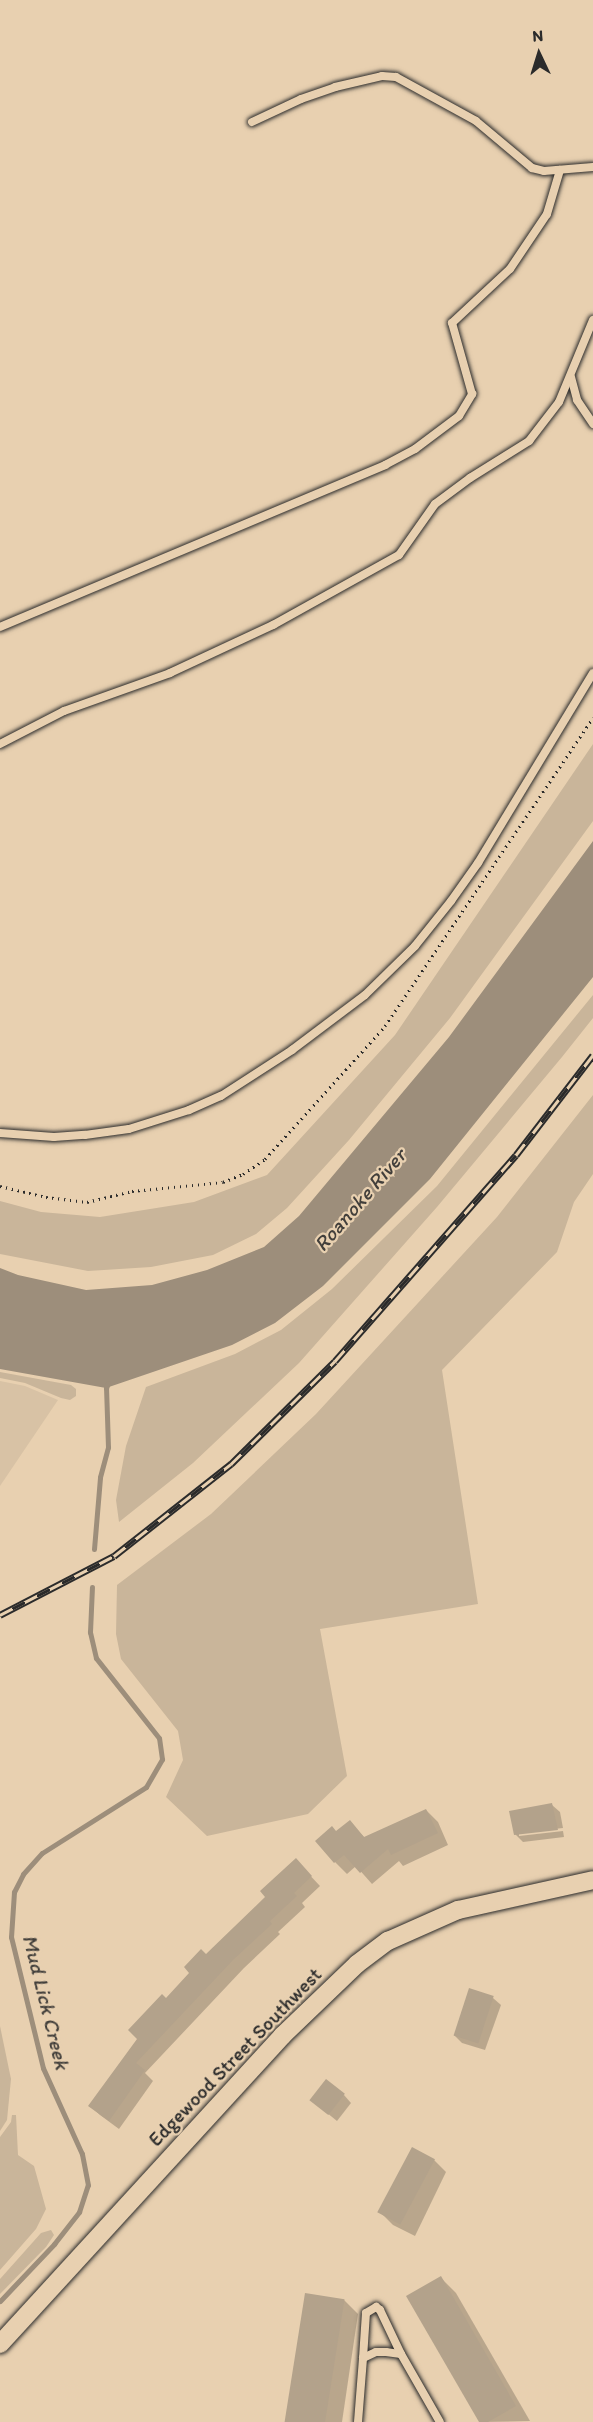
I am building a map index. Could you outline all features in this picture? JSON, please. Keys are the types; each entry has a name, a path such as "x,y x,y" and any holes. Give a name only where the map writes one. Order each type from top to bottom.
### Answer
{"street":[{"name":"Edgewood Street Southwest","path":"0,2344 282,2036 357,1964 388,1941 458,1910 593,1880"}],"lane":[{"path":"252,122 301,99 335,87 382,76 396,77 476,122 532,168 544,171 593,167"},
{"path":"0,627 385,465 416,449 459,416 472,394 452,323 510,269 547,214 560,170"},
{"path":"0,744 64,711 170,673 273,625 399,555 435,504 470,478 529,441 559,402 593,320"},
{"path":"571,377 577,400 593,424"},
{"path":"0,1133 54,1137 85,1135 129,1129 181,1114 221,1096 292,1050 365,995 415,946 451,901 484,853 578,702 593,673"},
{"path":"358,2422 366,2313 376,2307 380,2310 400,2354 440,2422"},
{"path":"363,2358 376,2352 400,2354"}],"shaded area":[{"path":"593,744 593,821 450,1018 349,1140 287,1208 256,1234 213,1255 151,1267 88,1271 0,1254 0,1201 41,1212 100,1217 194,1202 267,1175 395,1035"},
{"path":"593,995 593,1018 562,1057 437,1207 299,1363 193,1463 119,1522 116,1500 126,1446 146,1387 235,1354 281,1330 332,1289 437,1186"},
{"path":"593,1095 593,1174 574,1202 557,1252 442,1370 478,1604 320,1629 347,1776 308,1814 207,1836 166,1797 183,1760 178,1731 121,1659 116,1634 117,1585 211,1514 316,1414 497,1217"},
{"path":"0,1372 71,1385 76,1389 76,1396 70,1400 61,1398 25,1383 0,1378"},
{"path":"0,1381 25,1386 58,1400 0,1486"},
{"path":"0,2026 11,2079 7,2120 0,2131"},
{"path":"12,2115 16,2115 18,2155 34,2166 46,2209 36,2229 0,2270 0,2137 11,2122"},
{"path":"51,2230 54,2235 46,2247 0,2294 0,2279 41,2233"}],"water":[{"name":"Roanoke River","path":"593,841 593,977 430,1179 323,1286 275,1323 232,1345 106,1388 0,1369 0,1268 18,1275 86,1290 152,1285 207,1270 264,1247 299,1216 449,1037"}],"building":[{"path":"552,1803 558,1830 514,1835 509,1811"},
{"path":"426,1809 438,1833 391,1855 388,1849 360,1873 344,1855 334,1863 315,1841 332,1826 336,1831 350,1820 364,1837"},
{"path":"296,1858 312,1876 294,1893 297,1896 270,1921 272,1924 234,1959 136,2063 145,2070 109,2121 88,2106 137,2039 128,2030 162,1994 166,1998 189,1973 184,1967 201,1949 206,1954 265,1897 260,1891"},
{"path":"469,1988 494,1996 478,2044 454,2036"},
{"path":"326,2079 345,2094 328,2115 309,2100"},
{"path":"412,2147 435,2159 400,2225 377,2212"},
{"path":"441,2276 516,2406 488,2422 479,2422 406,2296"},
{"path":"305,2293 345,2299 325,2422 285,2422"}],"waterway":[{"name":"Mud Lick Creek","path":"94,1549 100,1477 108,1447 106,1388 108,1383"},
{"name":"Mud Lick Creek","path":"0,2301 54,2244 79,2212 88,2185 82,2154 43,2068 11,1937 14,1892 23,1874 42,1853 146,1787 162,1759 159,1738 96,1658 90,1632 92,1587"}],"railway":[{"path":"0,1615 114,1556 231,1464 335,1361 516,1155 593,1055"}]}
